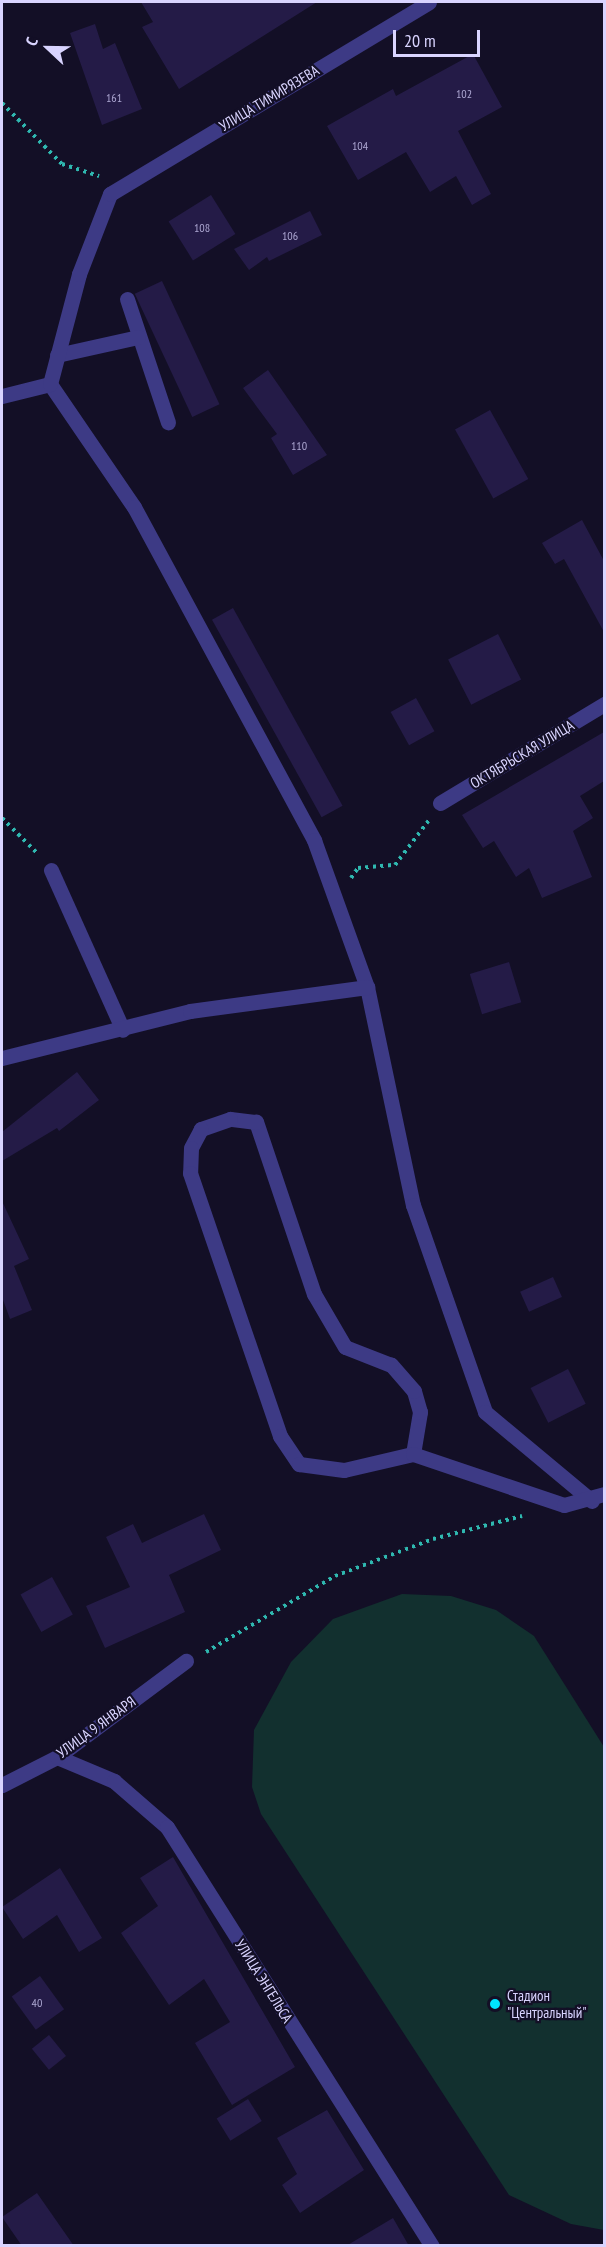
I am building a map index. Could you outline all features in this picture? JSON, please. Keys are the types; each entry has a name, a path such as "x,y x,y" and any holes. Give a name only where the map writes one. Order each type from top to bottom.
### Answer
{"street":[{"name":"УЛИЦА ТИМИРЯЗЕВА","path":"57,355 79,274 110,194 429,2"},
{"path":"127,299 168,422"},
{"path":"138,337 57,355 50,384 134,507 314,840 367,987 413,1205 485,1413 598,1497"},
{"path":"2,396 50,384"},
{"name":"ОКТЯБРЬСКАЯ УЛИЦА","path":"440,803 604,704"},
{"path":"51,870 123,1030"},
{"path":"2,1058 123,1030 190,1011 367,987"},
{"path":"413,1454 420,1412 414,1391 391,1365 345,1347 314,1294 256,1122 230,1119 201,1129 191,1148 190,1173 280,1436 299,1464 344,1470 413,1454 564,1505 598,1497"},
{"name":"УЛИЦА 9 ЯНВАРЯ","path":"2,1785 57,1757 186,1661"},
{"name":"УЛИЦА ЭНГЕЛЬСА","path":"57,1757 114,1781 167,1827 432,2246"}],"path":[{"path":"2,104 62,164 125,185"},
{"path":"2,818 51,870"},
{"path":"348,884 358,868 395,866 431,818"},
{"path":"186,1661 335,1576 433,1539 564,1505"}],"green space":[{"name":"Стадион \"Центральный\"","path":"402,1594 451,1596 496,1610 534,1636 604,1747 604,2230 571,2224 509,2195 261,1814 252,1787 254,1730 291,1662 333,1619"}],"building":[{"path":"141,2 317,2 179,89 142,27 153,22"},
{"path":"95,24 103,49 115,43 142,109 102,125 70,33"},
{"path":"473,54 502,107 458,131 491,194 472,205 456,176 430,192 406,152 358,180 327,126 393,89 396,96"},
{"path":"211,195 235,234 193,261 169,221"},
{"path":"310,211 322,235 269,261 267,257 249,270 234,249"},
{"path":"162,281 219,404 192,417 135,294"},
{"path":"268,370 327,455 293,475 271,438 277,434 243,388"},
{"path":"490,410 528,479 493,498 455,429"},
{"path":"582,520 604,561 604,632 564,559 555,564 542,543"},
{"path":"233,608 343,806 322,817 212,620"},
{"path":"498,634 521,679 471,705 448,659"},
{"path":"416,698 434,731 409,745 391,712"},
{"path":"604,732 604,781 580,796 593,818 573,831 592,877 542,898 529,868 516,877 494,841 483,848 462,815"},
{"path":"509,962 521,1002 482,1014 470,974"},
{"path":"77,1072 99,1100 59,1131 57,1128 2,1161 2,1132"},
{"path":"2,1201 29,1259 14,1266 32,1310 10,1319 2,1297"},
{"path":"553,1277 562,1297 529,1312 520,1292"},
{"path":"568,1369 586,1404 548,1423 531,1388"},
{"path":"204,1514 221,1550 169,1575 185,1612 105,1648 86,1606 130,1587 106,1537 133,1524 142,1543"},
{"path":"52,1577 73,1615 41,1632 21,1594"},
{"path":"173,1857 295,2067 232,2105 195,2043 230,2022 204,1979 169,2005 121,1933 158,1906 140,1878"},
{"path":"60,1868 102,1938 79,1952 57,1915 23,1939 2,1907"},
{"path":"40,1976 64,2009 36,2030 12,1997"},
{"path":"49,2035 66,2056 49,2070 32,2049"},
{"path":"248,2099 262,2121 230,2141 217,2119"},
{"path":"327,2110 364,2170 300,2213 282,2185 297,2174 277,2138"},
{"path":"37,2193 74,2246 22,2246 2,2217"},
{"path":"393,2218 409,2246 346,2246"}],"place":[{"name":"Стадион \"Центральный\"","path":"495,2004"}]}
